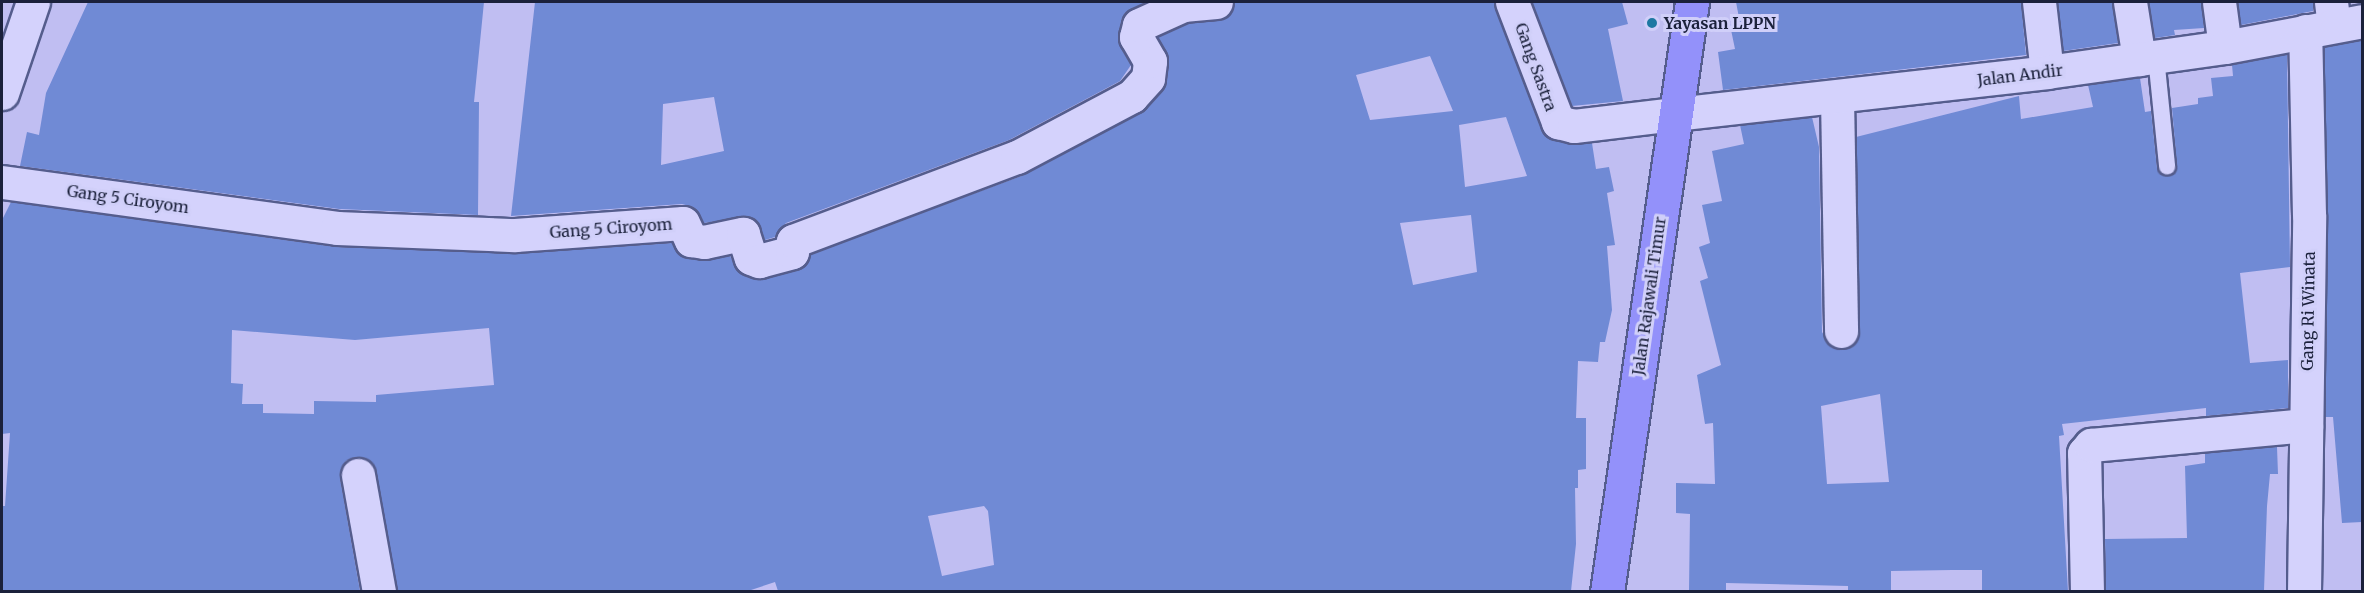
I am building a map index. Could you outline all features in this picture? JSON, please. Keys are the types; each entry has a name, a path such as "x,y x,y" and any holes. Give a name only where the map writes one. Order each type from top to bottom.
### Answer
{"main road":[{"name":"Jalan Rajawali Timur","path":"1607,591 1692,2"}],"street":[{"path":"2,93 33,2"},
{"name":"Gang 5 Ciroyom","path":"2,182 337,228 515,235 683,223 691,240 704,242 743,234 747,236 751,258 759,261 792,252 793,241 1017,157 1132,96 1148,78 1150,61 1135,29 1183,6 1216,2"},
{"name":"Gang Sastra","path":"1512,2 1558,122 1574,126 1675,114"},
{"path":"2039,2 2047,72"},
{"path":"2130,2 2147,58"},
{"path":"2219,2 2225,47"},
{"name":"Jalan Andir","path":"1675,114 2047,72 2225,47 2333,20"},
{"name":"Gang Ri Winata","path":"2304,591 2309,214 2333,20"},
{"path":"1837,97 1842,331"},
{"path":"2087,591 2084,453 2091,445 2306,425"},
{"path":"358,475 379,591"}],"lane":[{"path":"2147,58 2167,166"}],"building":[{"path":"88,2 484,2 474,102 479,102 478,215 339,209 20,166 27,132 39,135 46,93"},
{"path":"535,2 1145,2 1125,13 1121,20 1120,46 1131,65 1120,81 1009,140 786,223 775,237 765,240 756,221 749,216 704,223 693,207 682,204 511,216","holes":["714,97 724,151 661,165 663,104"]},
{"path":"1235,2 1494,2 1545,136 1569,144 1592,143 1596,169 1609,167 1614,191 1607,193 1615,245 1607,246 1612,310 1605,342 1600,342 1598,362 1578,361 1576,418 1586,418 1586,469 1578,470 1578,488 1575,488 1576,544 1571,591 778,591 775,582 748,591 397,591 376,472 372,463 355,457 346,461 340,478 360,591 2,591 2,506 5,506 10,433 2,434 2,220 11,202 336,247 514,254 672,243 679,255 688,259 707,260 730,256 738,271 764,279 798,270 810,254 1024,175 1141,113 1167,80 1169,62 1158,37 1188,23 1226,18","holes":["1430,56 1453,111 1370,120 1356,75","1506,117 1527,176 1465,187 1459,125","1471,215 1477,272 1413,285 1400,223","489,328 494,385 376,395 376,402 314,401 314,414 263,413 263,404 242,404 243,384 231,383 232,330 355,340","984,506 988,511 994,565 942,576 928,516"]},
{"path":"1532,2 1622,2 1628,24 1608,29 1623,101 1572,106"},
{"path":"1736,2 2021,2 2026,55 1723,90 1718,52 1735,49 1730,25 1740,23"},
{"path":"2058,2 2112,2 2118,43 2063,51"},
{"path":"2149,2 2201,2 2204,28 2174,30 2175,35 2155,38"},
{"path":"2238,2 2313,2 2313,11 2241,25"},
{"path":"2362,40 2362,522 2342,523 2333,417 2325,417 2328,215 2324,47"},
{"path":"2287,54 2290,267 2240,273 2250,363 2288,360 2288,408 2206,416 2206,408 2062,424 2064,435 2059,436 2068,591 1982,591 1982,570 1952,570 1891,571 1891,591 1848,591 1848,586 1726,583 1726,591 1689,591 1690,514 1676,513 1676,483 1715,484 1713,423 1705,424 1697,375 1721,365 1700,281 1708,278 1699,247 1710,243 1702,205 1722,201 1712,151 1744,144 1740,125 1812,117 1819,147 1822,332 1831,347 1842,350 1857,341 1860,331 1856,137 2019,96 2021,119 2093,107 2088,85 2140,78 2145,112 2151,111 2157,168 2169,176 2177,166 2172,108 2198,104 2198,98 2213,96 2211,78 2233,76 2232,65","holes":["1880,394 1889,482 1827,484 1821,406"]},
{"path":"2277,447 2278,474 2270,474 2267,506 2264,591 2106,591 2105,539 2187,538 2185,466 2205,463 2205,453"}],"place":[{"name":"Yayasan LPPN","path":"1652,23"}]}
